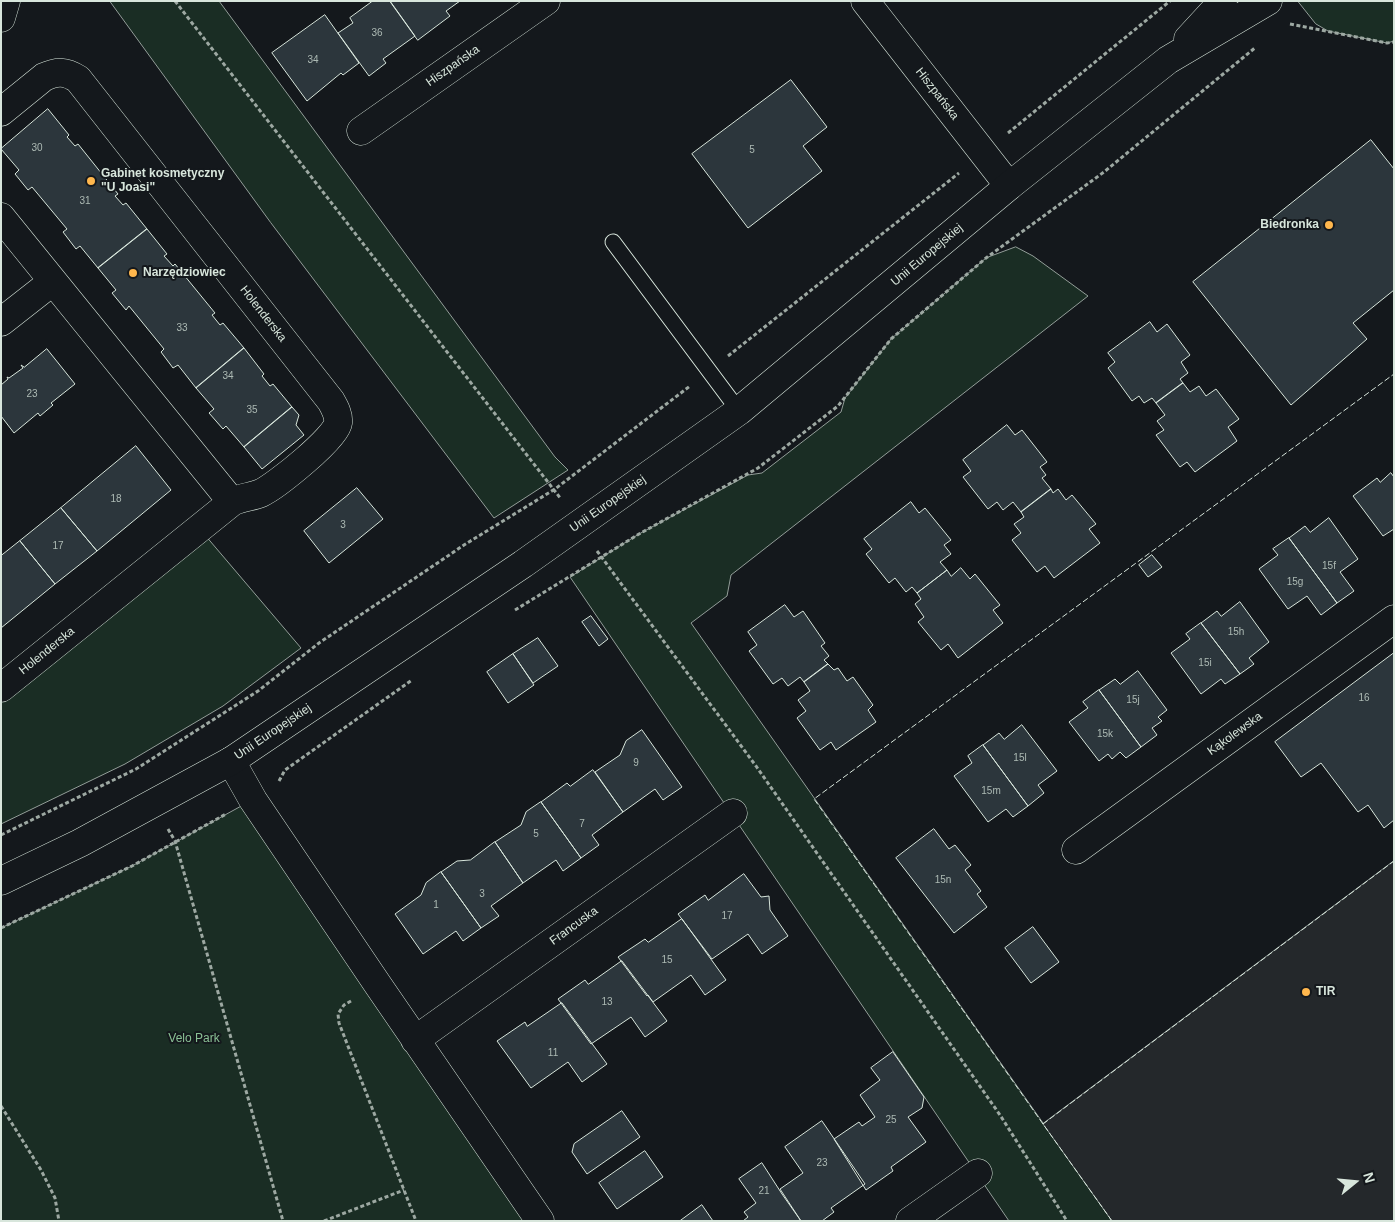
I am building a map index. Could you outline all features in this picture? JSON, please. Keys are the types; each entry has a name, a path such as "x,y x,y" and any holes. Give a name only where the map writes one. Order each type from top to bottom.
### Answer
{"street":[{"path":"1,18 6,1"},
{"name":"Hiszpańska","path":"361,131 546,1"},
{"name":"Hiszpańska","path":"865,1 1009,186"},
{"name":"Unii Europejskiej","path":"1168,60 1223,1"},
{"name":"Unii Europejskiej","path":"1,880 80,844 231,761 578,525 739,411 1009,186 1168,60 1268,1"},
{"name":"Holenderska","path":"1,112 44,77 52,73 61,72 78,79 331,401 337,412 338,424 334,434 325,443 265,491 232,502 1,688"},
{"path":"1,217 232,502"},
{"path":"1,322 52,282"},
{"name":"Kąkolewska","path":"1076,850 1394,619"},
{"path":"231,761 253,800 540,1221"},
{"name":"Francuska","path":"415,1040 733,813"},
{"path":"910,1221 978,1173"}],"lane":[{"path":"613,242 739,411"}],"path":[{"path":"175,1 444,350 555,489 578,525 756,766 1000,1115 1067,1221"},
{"path":"1,835 136,769 258,691 319,644 464,545 555,489 708,371 983,153 1170,1"},
{"path":"175,841 283,1221"},
{"path":"378,985 344,1005 338,1014 348,1047 416,1221"},
{"path":"1,1106 41,1170 55,1198 59,1221"},
{"path":"324,1221 404,1190"}],"green space":[{"path":"110,1 219,1 555,457 568,470 494,518 271,223"},
{"path":"1298,1 1394,1 1394,41 1387,43 1328,31 1316,24"},
{"path":"1016,247 1033,256 1088,296 731,575 727,596 691,623 1112,1221 1009,1221 570,577 639,534 748,475 762,473 841,412 845,398 891,339 986,258"},
{"path":"199,528 301,648 223,706 125,764 1,824 1,688"},
{"name":"Velo Park","path":"253,800 540,1221 1,1221 1,928 132,866"}],"shaded area":[{"name":"TIR","path":"1394,861 1394,1221 1112,1221 1043,1124"}],"building":[{"path":"373,1 390,1 415,36 383,59 386,63 369,76 338,33 353,23 350,18"},
{"path":"390,1 460,1 446,11 450,16 418,40"},
{"path":"325,15 359,63 343,75 341,73 307,101 272,53"},
{"path":"791,80 827,127 803,146 822,171 748,228 692,154"},
{"path":"48,109 69,135 67,137 75,146 78,144 118,194 115,196 123,205 126,203 147,229 98,268 80,246 76,249 63,232 67,229 32,187 28,190 15,174 19,170 1,149"},
{"name":"Biedronka","path":"1371,140 1394,169 1394,290 1353,323 1367,339 1291,405 1193,282"},
{"path":"147,229 167,254 164,256 173,266 175,264 215,313 212,315 220,325 223,323 244,348 196,388 178,365 173,368 161,352 164,349 129,306 126,310 112,293 116,290 98,268"},
{"path":"1150,322 1157,332 1167,324 1190,355 1181,362 1188,373 1180,379 1183,383 1156,403 1152,398 1144,403 1139,396 1132,401 1108,368 1115,362 1108,353"},
{"path":"244,348 264,374 262,376 270,386 273,384 292,407 244,447 226,426 223,429 209,413 214,409 196,388"},
{"path":"47,349 75,384 51,403 53,405 40,416 38,413 14,433 1,416 1,385 8,379 7,377 9,378 23,368 21,365 24,367"},
{"path":"1183,383 1190,392 1199,386 1206,396 1216,389 1239,419 1228,427 1237,441 1195,472 1187,462 1180,467 1156,435 1164,430 1157,421 1165,415 1156,403"},
{"path":"292,407 299,415 296,425 304,435 262,469 244,447"},
{"path":"1007,425 1015,435 1022,430 1047,462 1040,467 1046,475 1042,478 1051,489 1021,512 1013,502 1003,510 997,502 988,509 963,477 971,471 963,460"},
{"path":"136,446 171,490 97,551 61,508"},
{"path":"1391,473 1394,477 1394,529 1383,536 1353,496 1377,478 1380,482"},
{"path":"357,488 383,519 329,563 304,531"},
{"path":"1051,489 1053,493 1058,489 1066,500 1072,495 1096,524 1089,529 1100,543 1054,578 1045,566 1037,572 1012,540 1021,533 1014,524 1024,517 1021,512"},
{"path":"911,502 919,513 925,508 951,540 944,545 951,554 940,562 947,570 917,593 912,587 906,592 895,578 889,583 866,554 872,549 864,539"},
{"path":"61,508 97,551 55,584 20,541"},
{"path":"1329,518 1358,559 1340,572 1354,591 1337,603 1289,538 1305,526 1310,532"},
{"path":"1289,538 1337,603 1321,615 1307,596 1288,609 1259,569 1278,555 1273,549"},
{"path":"20,541 55,584 1,628 1,556"},
{"path":"1152,555 1162,567 1148,577 1139,565"},
{"path":"961,568 970,579 975,574 1000,605 993,610 1003,623 958,658 948,644 941,650 918,622 924,617 915,604 921,599 917,593 947,570 951,576"},
{"path":"1240,602 1269,642 1249,658 1254,664 1240,674 1201,623 1217,611 1221,616"},
{"path":"785,605 794,617 803,611 825,643 821,646 829,656 824,660 828,664 804,682 800,677 788,686 782,678 773,684 749,651 757,645 748,632"},
{"path":"591,616 608,639 599,646 582,622"},
{"path":"1201,623 1240,674 1225,684 1221,679 1201,694 1171,653 1190,639 1186,634"},
{"path":"538,638 558,666 533,683 513,654"},
{"path":"1394,653 1394,820 1384,828 1368,805 1358,812 1321,763 1301,777 1275,742"},
{"path":"513,654 534,685 508,703 487,672"},
{"path":"828,664 834,670 838,668 847,681 853,677 873,705 868,710 876,722 836,750 831,742 820,750 797,718 806,711 798,700 810,691 804,682"},
{"path":"1138,671 1167,710 1158,717 1162,721 1152,728 1157,735 1141,747 1099,690 1115,679 1120,684"},
{"path":"1099,690 1141,747 1126,758 1120,752 1112,759 1108,754 1099,761 1069,722 1088,708 1083,702"},
{"path":"1022,725 1057,771 1038,785 1044,793 1028,806 983,745 999,733 1004,739"},
{"path":"642,730 682,787 663,800 655,789 623,812 595,772 620,755 626,741"},
{"path":"983,745 1028,806 1013,817 1006,809 988,822 954,776 972,763 968,756"},
{"path":"593,770 623,812 592,835 599,845 581,858 541,802 567,783 570,786"},
{"path":"541,802 581,858 563,871 556,860 523,883 495,842 521,825 526,812"},
{"path":"934,829 949,849 955,845 971,865 965,870 981,891 977,894 987,907 954,933 896,858"},
{"path":"495,842 523,883 491,906 499,916 481,928 441,872 457,861 470,860"},
{"path":"441,872 481,928 463,941 456,931 423,954 395,914 421,895 426,883"},
{"path":"744,874 761,897 769,896 770,910 788,936 762,954 748,934 712,959 678,914 705,895 708,900"},
{"path":"682,919 726,980 705,995 691,975 653,1002 618,957 645,939 648,942"},
{"path":"1033,927 1059,962 1031,983 1005,948"},
{"path":"622,961 667,1021 645,1037 631,1017 591,1044 558,999 585,980 588,984"},
{"path":"562,1003 607,1064 582,1082 568,1062 531,1088 497,1041 525,1022 527,1026"},
{"path":"893,1052 924,1097 922,1108 908,1117 926,1142 891,1167 893,1171 866,1190 834,1139 859,1122 862,1126 875,1117 860,1095 880,1080 871,1068"},
{"path":"622,1111 640,1137 587,1174 572,1152 574,1144"},
{"path":"822,1121 865,1184 831,1208 834,1212 822,1221 801,1221 780,1189 803,1173 785,1147"},
{"path":"645,1151 663,1177 617,1209 599,1183"},
{"path":"762,1163 801,1221 743,1221 748,1217 744,1212 756,1203 739,1179"},
{"path":"702,1205 713,1221 680,1221"}],"fence":[{"path":"1043,1124 814,799 1394,374"},
{"path":"1112,1221 1043,1124 1394,861"}],"place":[{"name":"Gabinet kosmetyczny \"U Joasi\"","path":"91,181"},
{"name":"Biedronka","path":"1329,225"},
{"name":"Narzędziowiec","path":"133,273"},
{"name":"TIR","path":"1306,992"}]}
